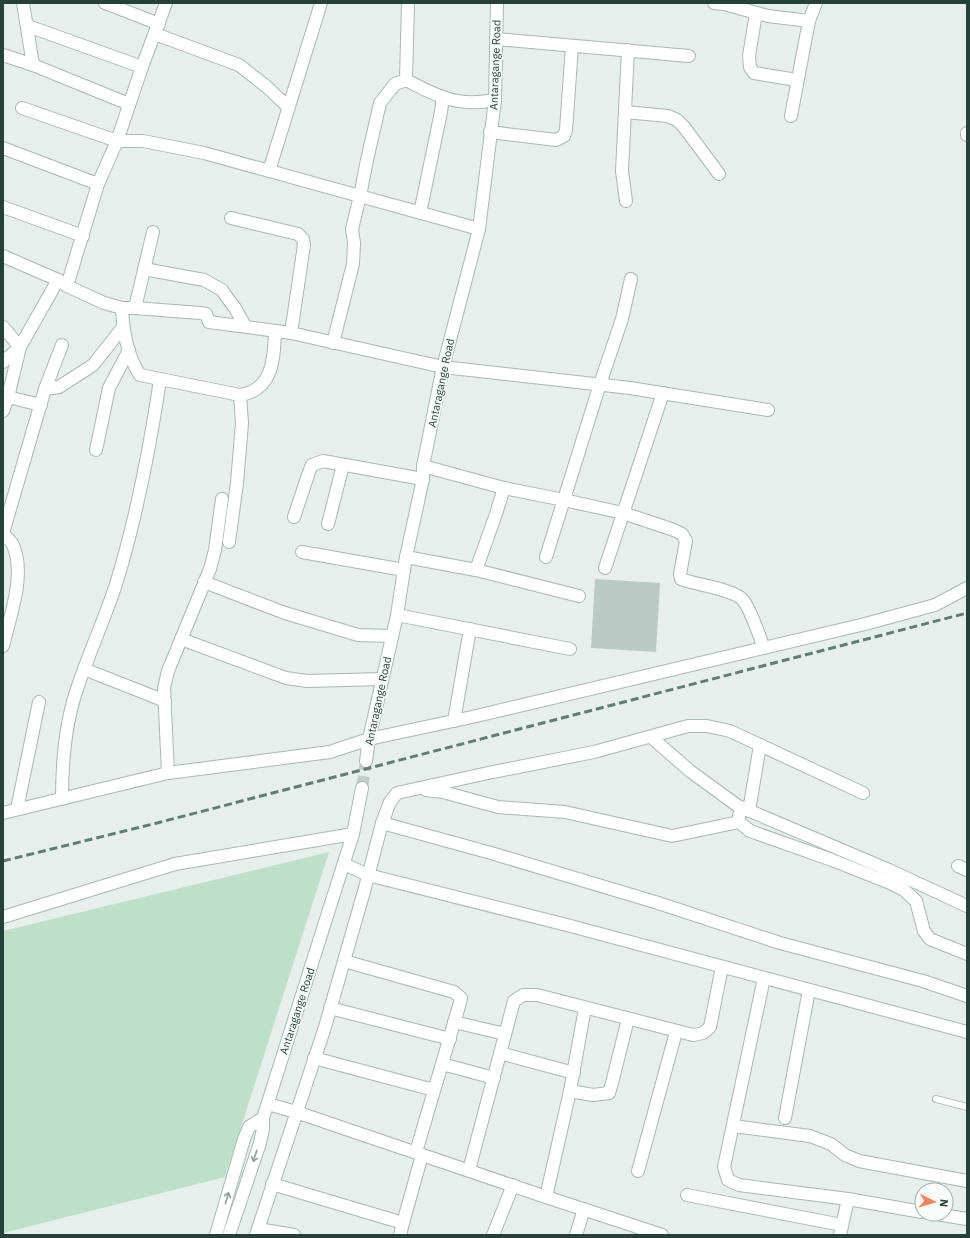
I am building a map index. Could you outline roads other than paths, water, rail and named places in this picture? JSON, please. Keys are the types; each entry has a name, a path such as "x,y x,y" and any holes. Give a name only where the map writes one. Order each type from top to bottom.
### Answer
{"street":[{"path":"23,3 28,26 33,65"},
{"path":"104,3 157,29 239,65 267,87 288,107"},
{"path":"3,362 20,347 63,283 83,236 98,184 117,141 142,67 166,3"},
{"path":"269,171 320,3"},
{"path":"406,80 408,3"},
{"name":"Antaragange Road","path":"366,761 369,740 397,615 406,557 443,367 479,229 495,100 497,3"},
{"path":"714,3 724,4 756,13 809,21"},
{"path":"791,116 809,21 816,3"},
{"path":"756,13 749,56 750,68 754,73 797,80"},
{"path":"28,26 142,67"},
{"path":"496,39 688,56"},
{"path":"490,132 556,140 564,136 566,130 572,46"},
{"path":"626,201 622,171 628,50"},
{"path":"3,55 33,65 129,104"},
{"path":"333,343 353,264 354,243 352,229 380,103 395,84 406,80 443,97 470,102 495,100"},
{"path":"420,213 443,97"},
{"path":"22,108 117,141 143,141 204,153 479,229"},
{"path":"625,112 668,116 677,120 684,127 719,174"},
{"path":"3,148 98,184"},
{"path":"3,207 83,236"},
{"path":"231,218 298,234 303,239 304,246 291,333"},
{"path":"134,308 153,232"},
{"path":"3,256 104,303 122,308 206,314 209,322 291,333 443,367 600,384 768,410"},
{"path":"144,269 204,280 222,290 235,308 245,326"},
{"path":"546,557 622,319 631,279"},
{"path":"122,308 123,327 129,350 135,368 140,375 240,395 250,394 261,387 274,357 275,332"},
{"path":"3,327 20,347"},
{"path":"45,389 59,387 94,365 123,327"},
{"path":"3,646 15,598 19,567 12,544 3,533 45,389 62,345"},
{"path":"3,411 8,397 20,347"},
{"path":"96,450 109,388 129,350"},
{"path":"62,799 65,744 78,687 106,612 130,537 160,380"},
{"path":"606,568 662,393"},
{"path":"229,542 237,483 242,423 240,395"},
{"path":"8,397 41,405"},
{"path":"294,517 308,472 312,465 323,462 422,479"},
{"path":"328,524 343,466"},
{"path":"423,466 504,488 623,513 682,534 686,541 680,574 682,579 729,592 742,598 764,648"},
{"path":"476,570 504,488"},
{"path":"168,774 164,688 168,671 210,569 222,499"},
{"path":"302,552 404,570"},
{"path":"406,557 476,570 579,596"},
{"path":"204,582 286,613 358,635 392,636"},
{"path":"3,813 168,774 330,752 369,740 865,624 935,605 967,588"},
{"path":"397,615 570,649"},
{"path":"454,721 470,629"},
{"path":"181,639 286,678 307,681 382,679"},
{"path":"84,670 165,701"},
{"path":"17,809 39,702"},
{"path":"294,1235 257,1232 330,1008 382,823 390,802 396,793 594,752 688,726 707,726 730,731 863,793"},
{"path":"651,737 690,771 744,809 889,870 967,906"},
{"path":"739,822 744,809 760,745"},
{"name":"Antaragange Road","path":"229,1235 260,1143 263,1118 353,834 362,788"},
{"path":"415,789 443,792 498,807 565,812 672,836 739,822"},
{"path":"739,822 750,831 832,860 904,890 916,901 924,931 930,939 967,954"},
{"path":"382,823 655,902 780,943 923,981 967,996"},
{"path":"3,917 175,864 353,834"},
{"path":"344,864 368,875 567,925 967,1032"},
{"path":"344,961 454,992 461,998 434,1090 400,1235"},
{"path":"469,1170 514,1002 523,996 536,995 676,1032 693,1035 703,1033 710,1027 722,967"},
{"path":"764,978 724,1167 728,1180 739,1185 848,1199 914,1211"},
{"path":"785,1118 809,990"},
{"path":"330,1008 450,1039"},
{"path":"546,1197 574,1072 585,1008"},
{"path":"570,1090 593,1095 608,1093 612,1084 628,1019"},
{"path":"454,1022 505,1034"},
{"path":"638,1171 676,1032"},
{"path":"500,1053 574,1072"},
{"path":"314,1058 434,1090"},
{"path":"442,1064 494,1078"},
{"path":"268,1104 296,1112 662,1235"},
{"path":"216,1235 244,1139 249,1128 263,1118"},
{"path":"733,1126 810,1136 831,1144 845,1155 859,1161 967,1180"},
{"path":"272,1184 403,1223"},
{"path":"493,1235 513,1185"},
{"path":"687,1195 841,1230 848,1199"},
{"path":"576,1235 584,1209"},
{"path":"954,1217 967,1219"}],"lane":[{"path":"936,1098 967,1107"}],"tunnel":[{"path":"362,788 366,761"}],"railway":[{"path":"3,861 157,823 967,613"}]}
